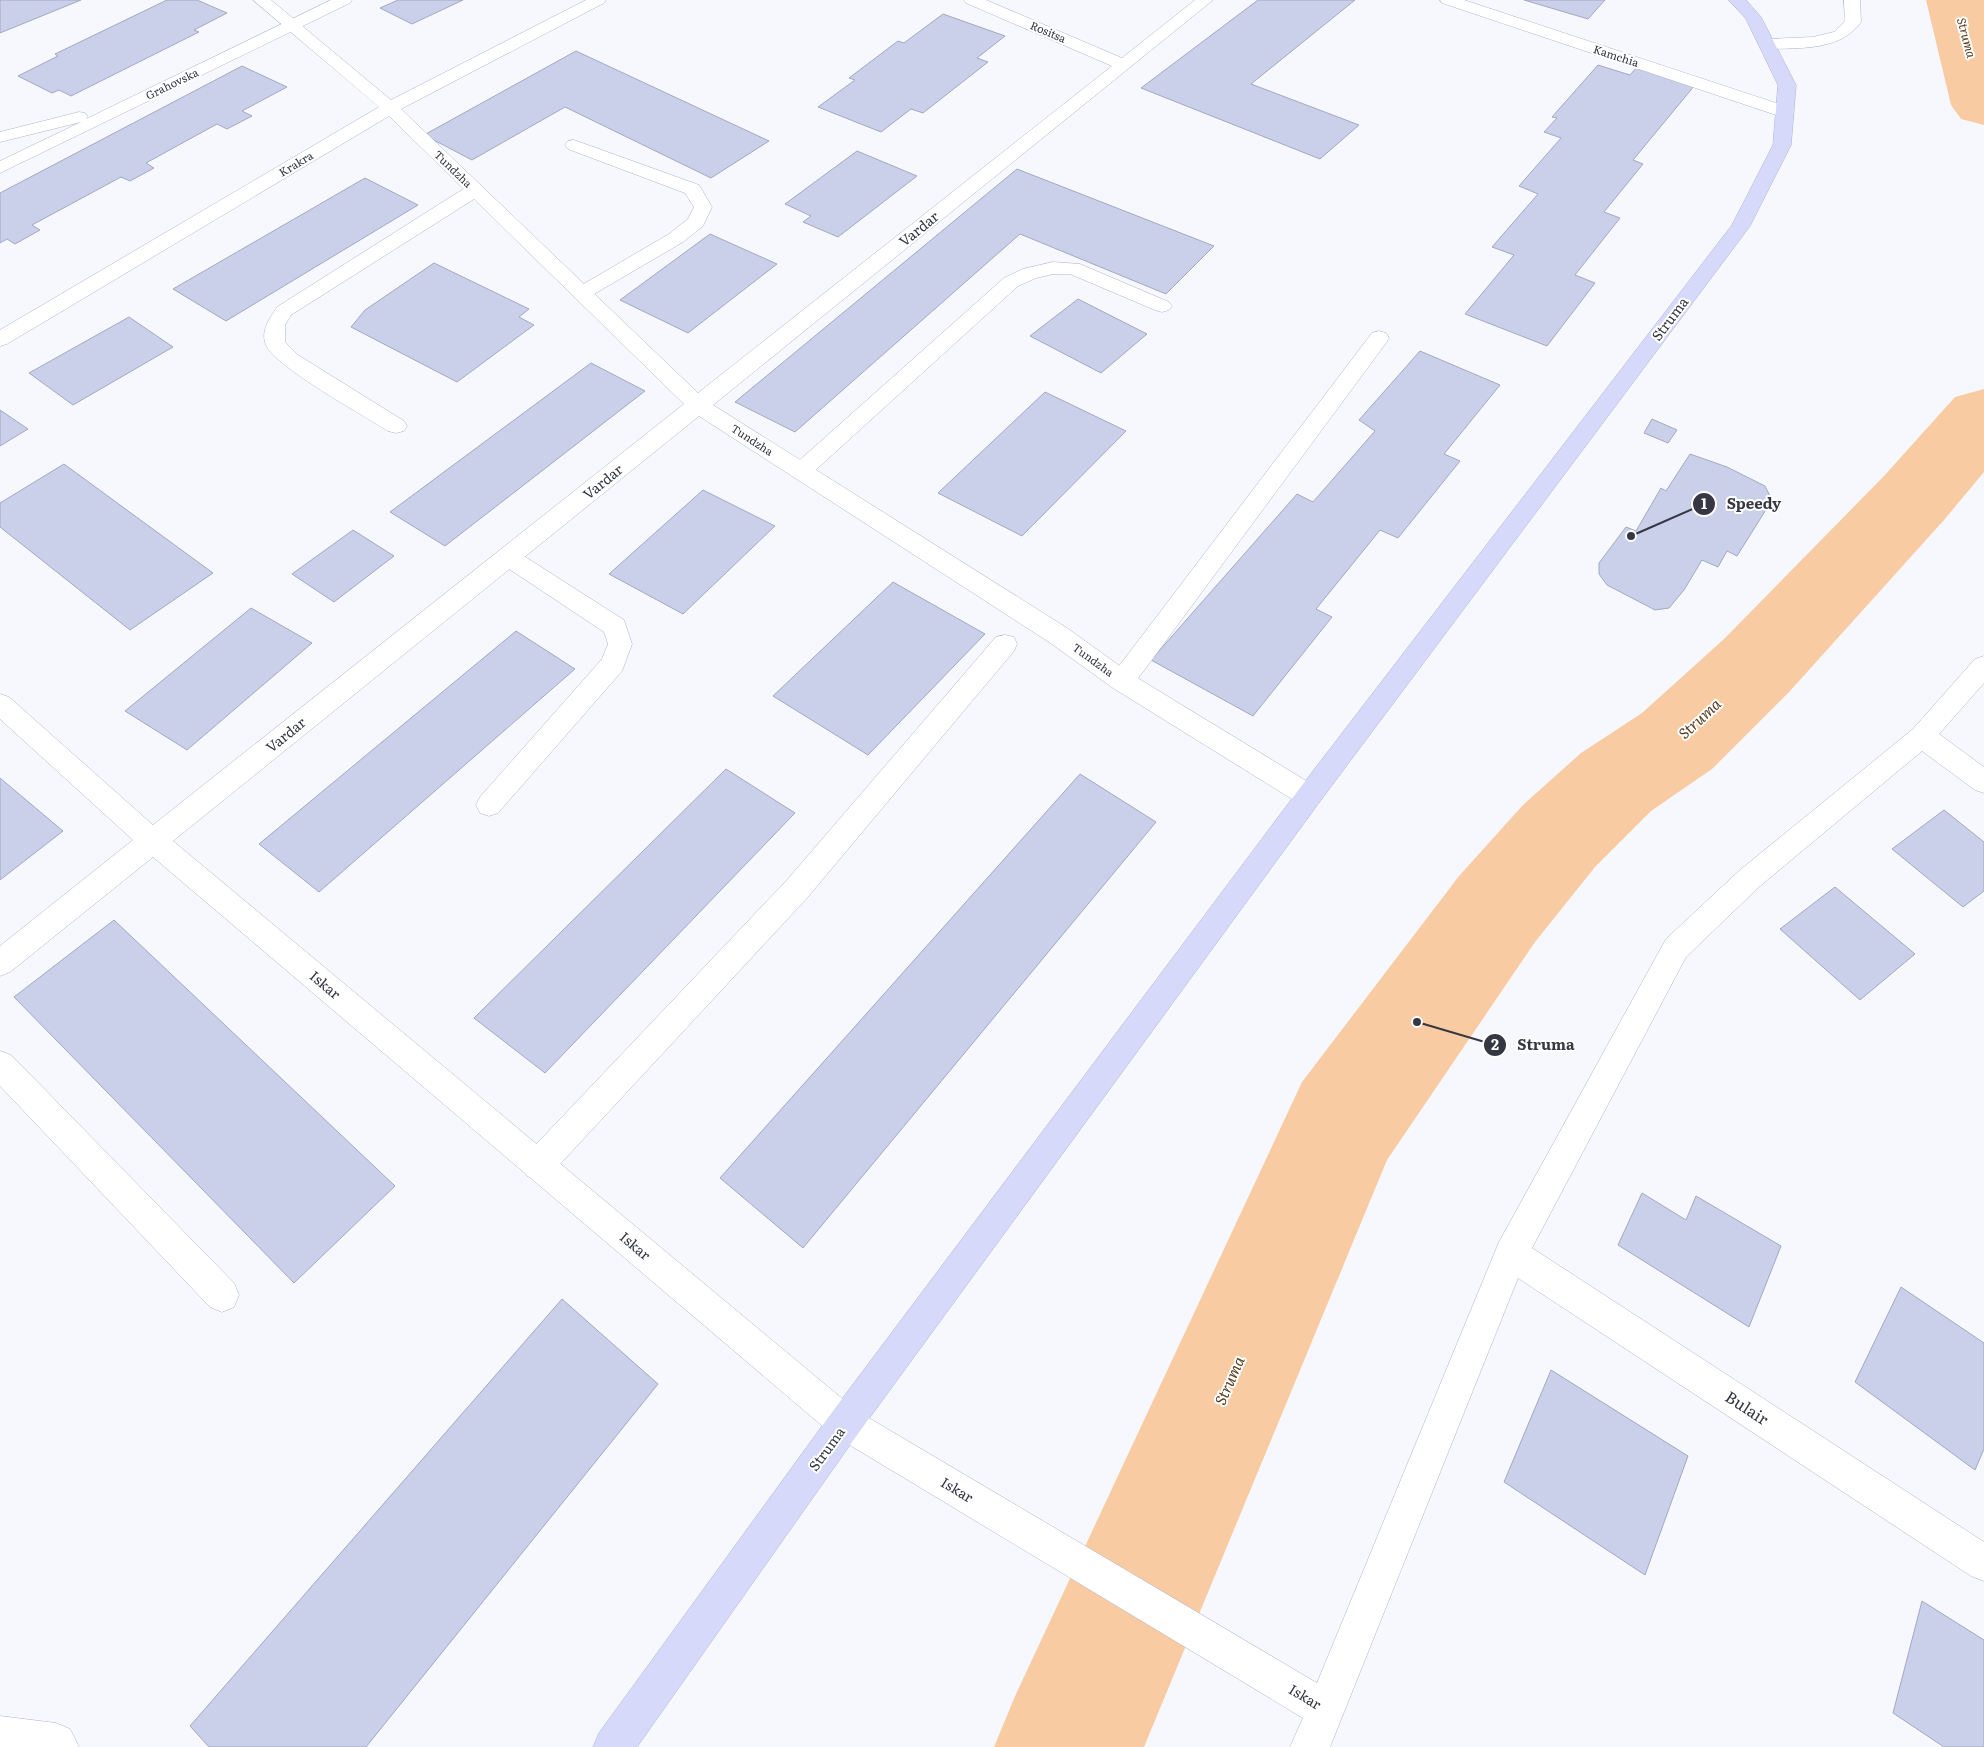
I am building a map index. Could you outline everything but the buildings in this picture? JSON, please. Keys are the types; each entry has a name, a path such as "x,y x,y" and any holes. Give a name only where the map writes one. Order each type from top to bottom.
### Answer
{"main road":[{"name":"Struma","path":"613,1747 845,1423 1309,796 1741,226 1782,145 1787,85 1753,17 1737,0"}],"street":[{"name":"Tundzha","path":"261,0 390,108 698,405 1058,635 1122,681 1309,796"},
{"name":"Grahovska","path":"0,168 344,0"},
{"name":"Krakra","path":"0,339 390,108 598,0"},
{"name":"Rositsa","path":"972,0 1124,65"},
{"name":"Vardar","path":"0,963 1205,0"},
{"name":"Kamchia","path":"1448,0 1785,112"},
{"path":"1767,44 1813,42 1840,35 1853,22 1852,0"},
{"path":"0,136 132,104"},
{"path":"574,145 692,188 703,207 696,222 676,238 582,292"},
{"path":"396,426 291,360 275,344 275,325 284,311 475,190"},
{"path":"801,471 1011,282 1030,273 1053,268 1073,268 1162,306"},
{"path":"1122,681 1378,338"},
{"path":"489,805 613,664 620,644 615,626 508,557"},
{"path":"538,1165 797,889 1005,644"},
{"path":"1310,1747 1511,1254 1676,948 1750,878 1922,736 1984,666"},
{"name":"Iskar","path":"0,704 153,841 845,1423 1326,1710"},
{"path":"1922,736 1984,782"},
{"path":"0,1065 222,1295"},
{"name":"Bulair","path":"1511,1254 1984,1563"},
{"path":"0,1735 56,1743 59,1747"}],"waterway":[{"name":"Struma","path":"1956,0 1984,105"},
{"name":"Struma","path":"1069,1747 1344,1122 1497,909 1559,836 1616,782 1677,741 1757,665 1914,498 1984,417"}],"place":[{"name":"Speedy","path":"1631,536"},
{"name":"Struma","path":"1417,1022"}]}
